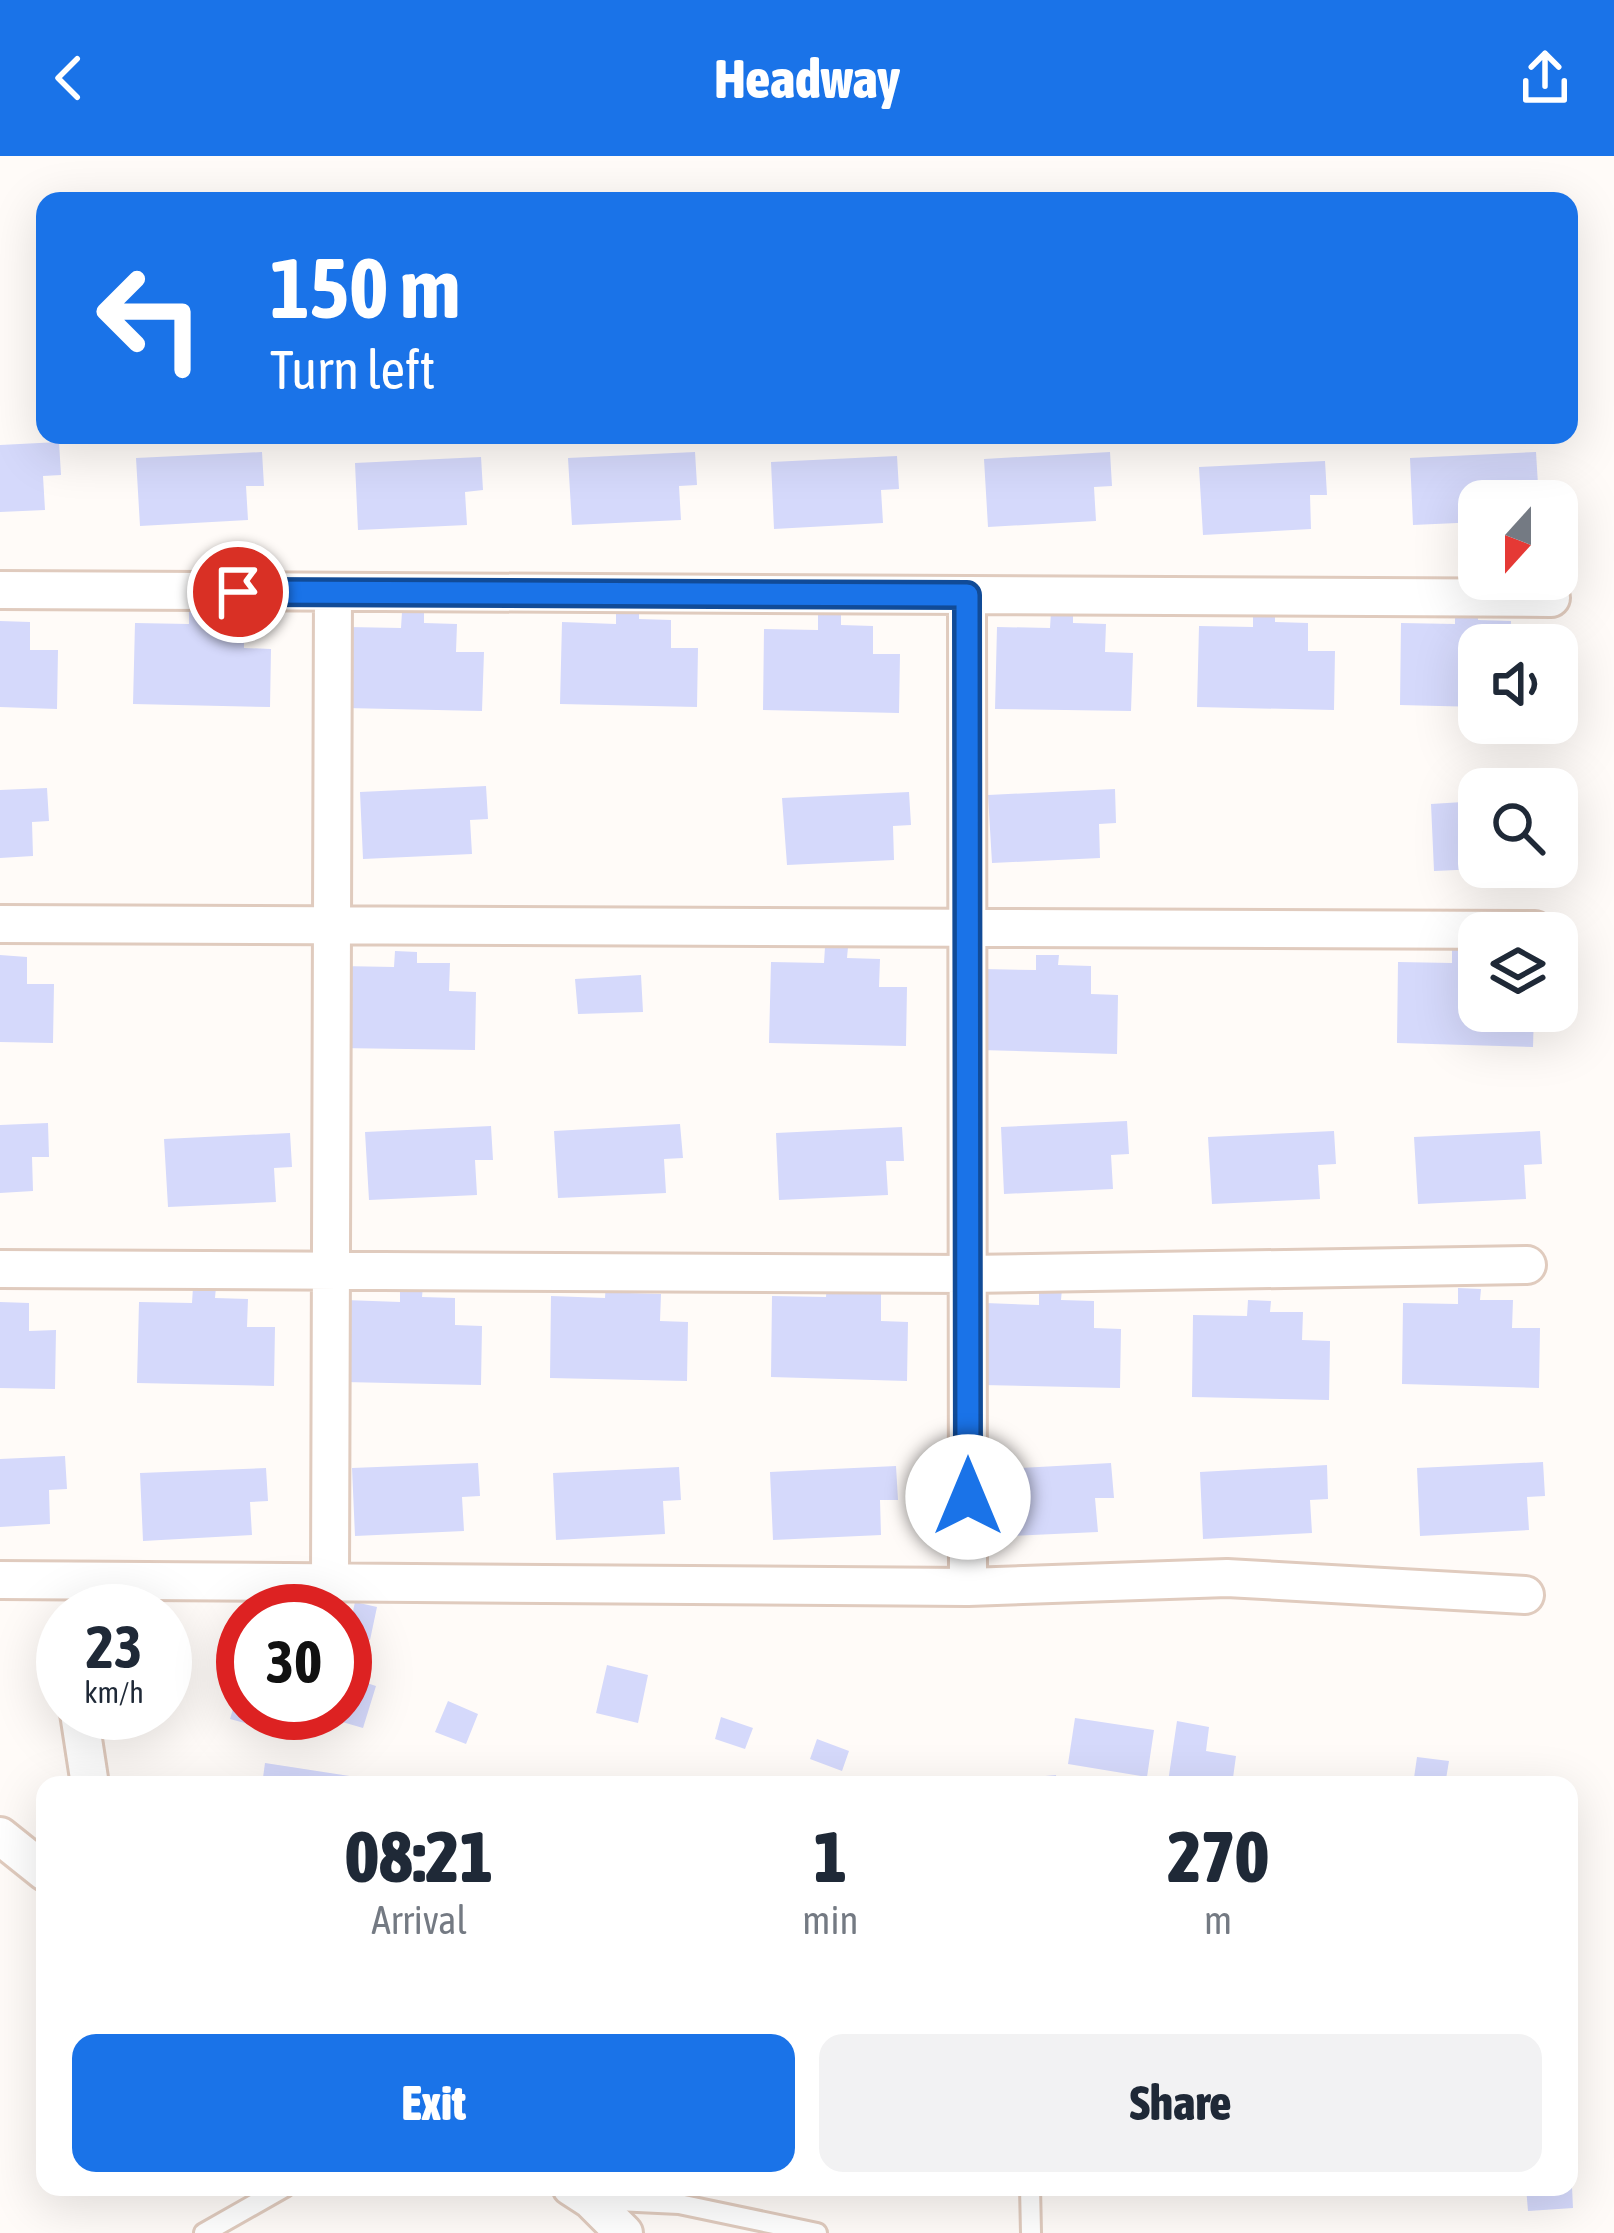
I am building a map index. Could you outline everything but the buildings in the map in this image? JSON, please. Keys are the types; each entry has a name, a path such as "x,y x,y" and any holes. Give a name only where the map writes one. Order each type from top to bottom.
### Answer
{"street":[{"path":"0,590 1458,598"},
{"path":"330,1580 333,592"},
{"path":"967,595 968,1587"},
{"path":"0,924 1458,930"},
{"path":"0,1269 968,1274 1527,1265"},
{"path":"0,1580 968,1587 1227,1578 1525,1595"},
{"path":"188,1584 193,1581"},
{"path":"83,1740 89,1776"},
{"path":"0,1836 36,1865"},
{"path":"583,2196 624,2233"}],"lane":[{"path":"204,2233 269,2196"},
{"path":"601,2196 679,2204 817,2233"},
{"path":"1030,2196 1031,2233"}],"route":[{"path":"238,592 967,595 968,1497"}]}
